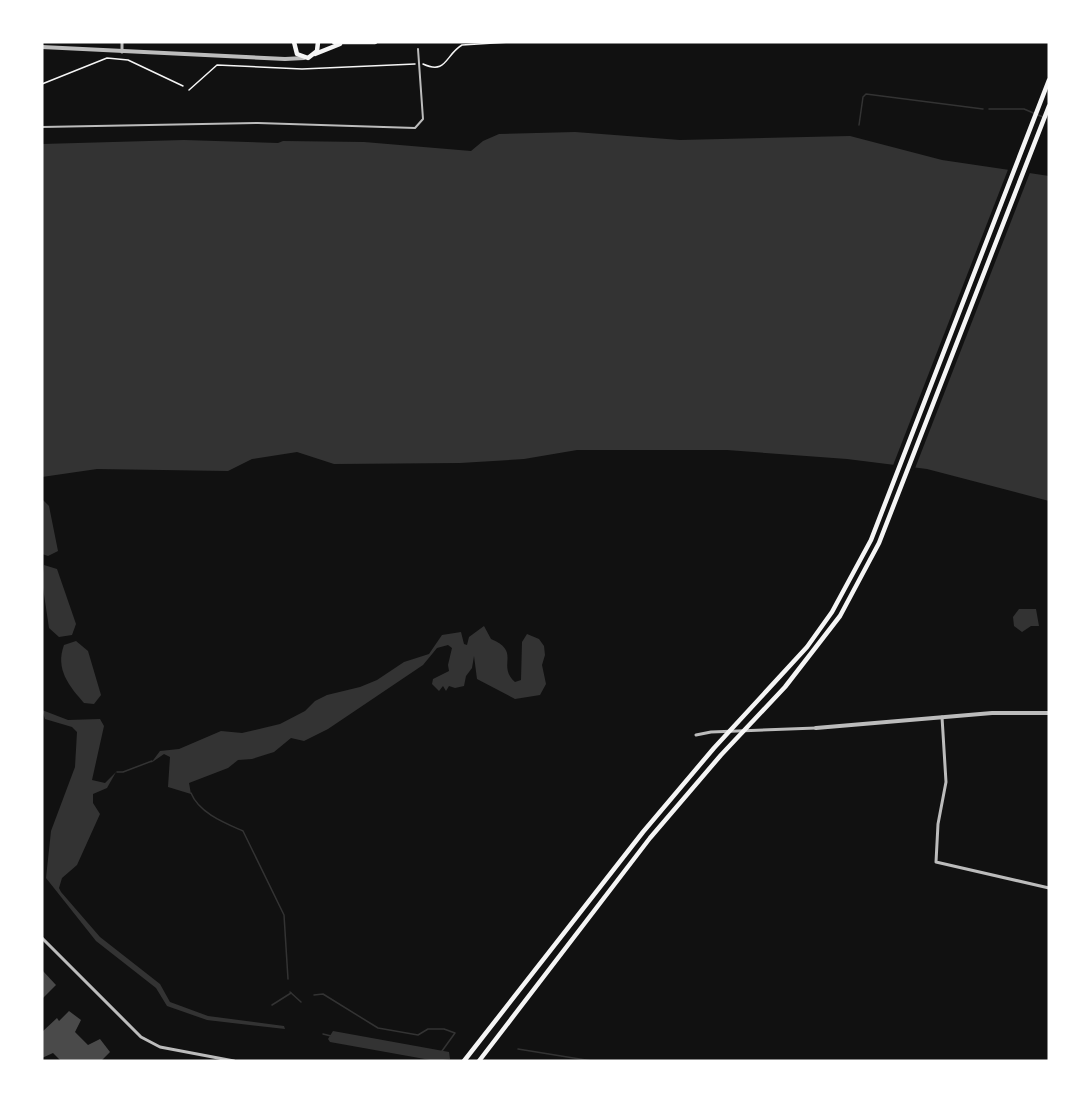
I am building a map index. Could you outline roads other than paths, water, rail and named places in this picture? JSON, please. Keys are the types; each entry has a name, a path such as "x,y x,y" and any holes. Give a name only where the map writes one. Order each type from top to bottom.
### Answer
{"main road":[{"path":"294,42 295,51 304,58 337,43 375,42"},
{"path":"315,54 318,42"},
{"path":"464,1061 643,832 714,748 807,646 832,612 871,540 1049,80"},
{"path":"479,1061 650,838 814,652 840,616 879,543 1049,106"}],"street":[{"path":"122,52 123,42"},
{"path":"42,47 304,58"},
{"path":"42,127 258,123 415,128 423,119 418,49"},
{"path":"285,59 295,51"},
{"path":"696,735 711,732 816,728 942,716 1049,713"},
{"path":"942,716 946,782 938,825 936,862 1049,888"},
{"path":"42,938 141,1037 160,1047 234,1061"}],"waterway":[{"path":"859,125 863,97 866,94 983,109"},
{"path":"989,109 1024,109 1043,117"},
{"path":"117,772 152,761"},
{"path":"191,793 206,812 243,831 284,915 288,979"},
{"path":"290,992 301,1002"},
{"path":"272,1005 291,993"},
{"path":"314,995 323,994 378,1028 418,1035 428,1029 444,1029 455,1033 442,1051"},
{"path":"323,1034 331,1036"},
{"path":"518,1049 592,1061"},
{"path":"656,1061 665,1061"}]}
